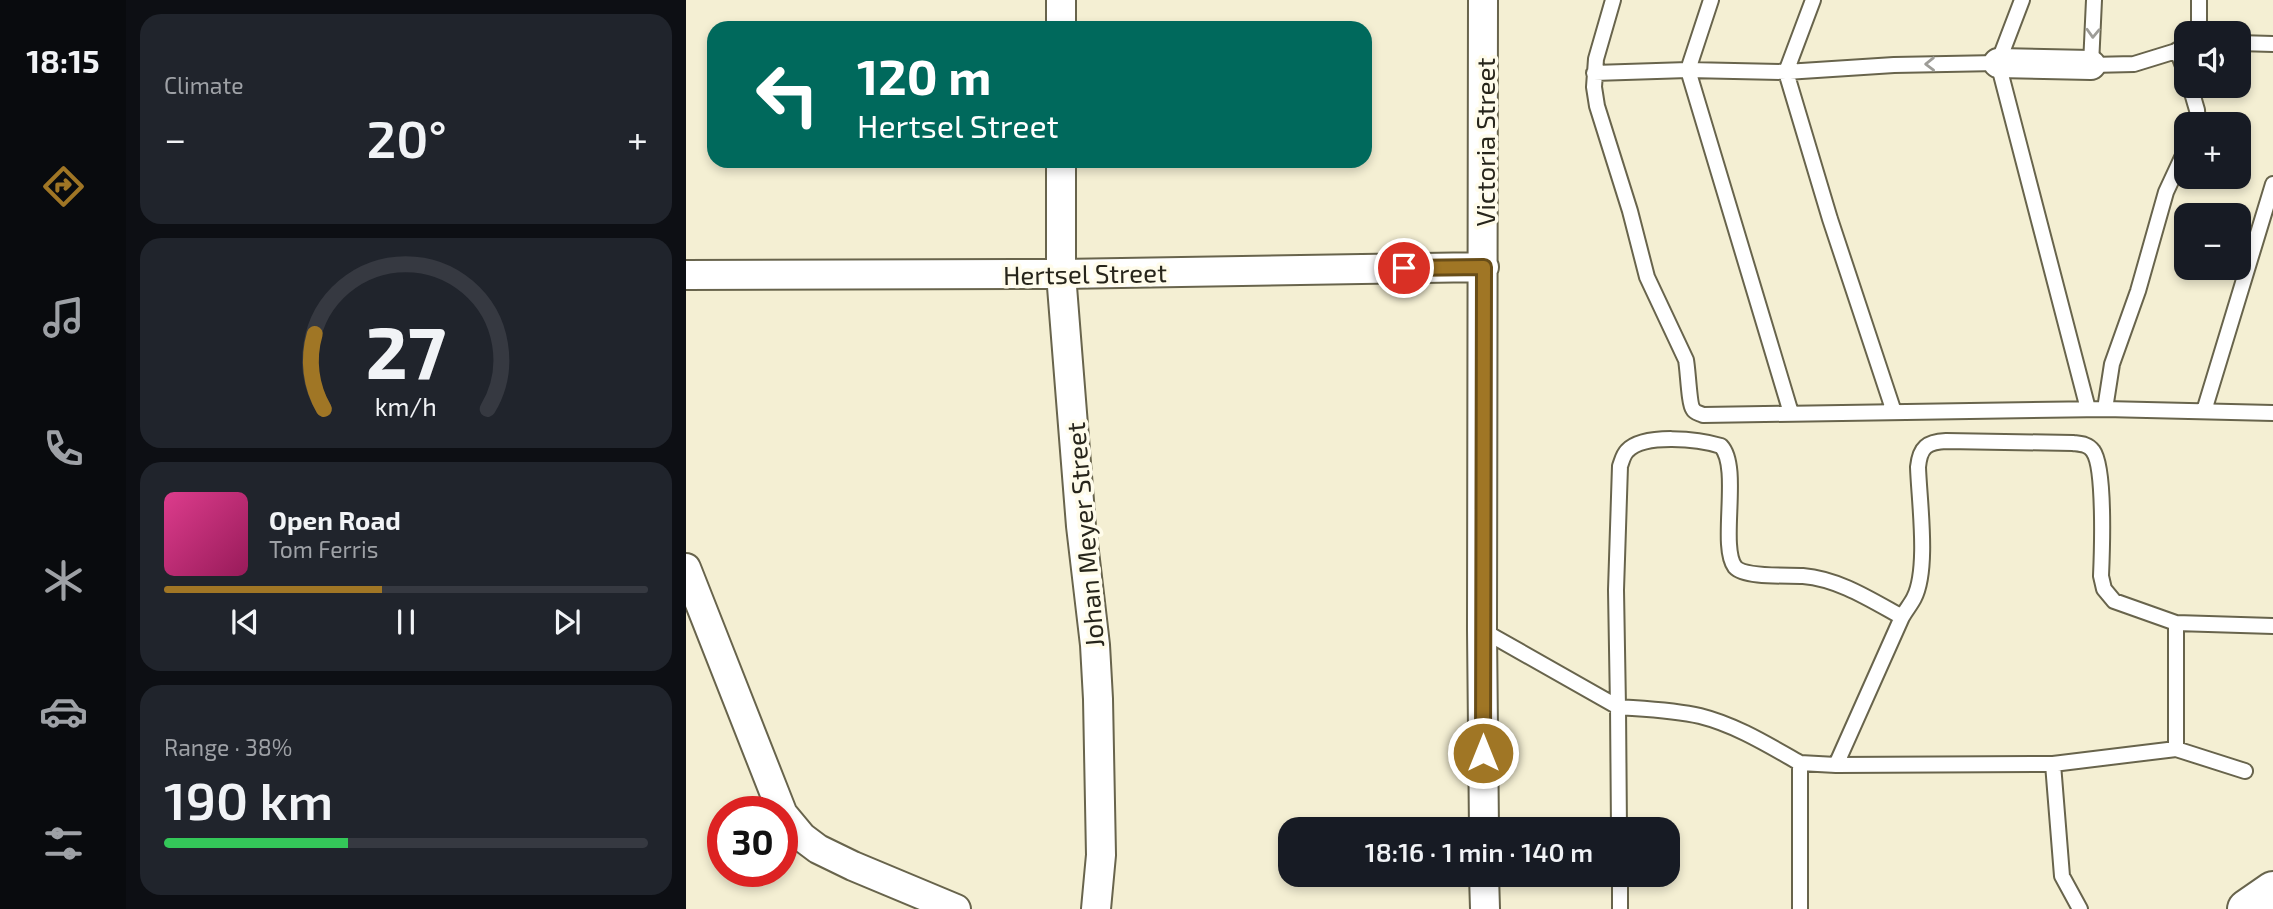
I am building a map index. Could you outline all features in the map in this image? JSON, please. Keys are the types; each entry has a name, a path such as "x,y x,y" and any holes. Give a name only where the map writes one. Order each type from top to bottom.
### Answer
{"main road":[{"path":"2247,909 2273,891"}],"street":[{"path":"1061,0 1061,21"},
{"name":"Victoria Street","path":"1483,0 1484,817"},
{"path":"1998,63 2091,65"},
{"name":"Johan Meyer Street","path":"1061,168 1061,274 1081,526 1095,645 1101,855 1096,909"},
{"name":"Hertsel Street","path":"686,275 1061,274 1484,267"},
{"path":"686,568 776,796"},
{"path":"798,832 818,849 956,909"},
{"path":"1485,887 1485,909"}],"lane":[{"path":"1613,0 1594,73 1597,106 1630,211 1647,277 1686,360 1692,408 1703,415 2088,409 2273,412"},
{"path":"1711,0 1688,70 1791,413"},
{"path":"1813,0 1786,72 1830,219 1894,412"},
{"path":"2022,0 1998,63 2088,409"},
{"path":"2094,0 2091,65 2134,64 2174,51"},
{"path":"2199,0 2199,21"},
{"path":"2251,43 2273,44"},
{"path":"1594,73 1688,70 1786,72 1894,65 1998,63"},
{"path":"2105,409 2112,364 2138,291 2166,192 2174,175"},
{"path":"2204,411 2273,184"},
{"path":"1619,817 1616,590 1620,466 1629,449 1644,442 1682,439 1713,444 1724,449 1729,464 1732,559 1735,567 1747,573 1807,576 1824,580 1843,586 1902,617"},
{"path":"1836,765 1902,617 1915,597 1920,576 1919,456 1931,442 2085,445 2092,449 2099,467 2101,576 2104,589 2114,601 2176,623 2273,626"},
{"path":"2176,623 2176,749"},
{"path":"1482,630 1618,707 1702,716 1752,736 1800,763 2053,764 2176,749 2245,771"},
{"path":"1800,763 1800,909"},
{"path":"2053,764 2062,876 2080,909"},
{"path":"1620,887 1620,909"}],"route":[{"path":"1404,268 1484,267 1483,753"}]}
